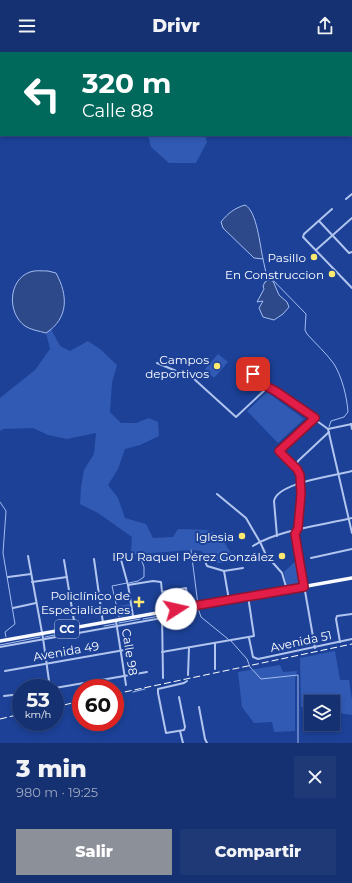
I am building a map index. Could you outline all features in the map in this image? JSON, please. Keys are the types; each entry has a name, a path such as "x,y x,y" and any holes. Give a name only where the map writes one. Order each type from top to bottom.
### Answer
{"main road":[{"name":"CC","path":"0,641 352,578"}],"street":[{"path":"346,199 352,194"},
{"path":"332,209 304,234 303,238 352,288"},
{"path":"316,250 352,218"},
{"path":"319,220 349,252 352,252"},
{"path":"156,363 193,378 236,417 268,387"},
{"path":"253,370 254,379 315,418 328,429 352,533"},
{"path":"315,418 281,449 280,452 297,469 300,475 301,483 298,528 295,534 315,648"},
{"path":"328,429 351,424 352,429"},
{"path":"297,469 296,466 298,461 329,432"},
{"path":"277,536 274,497 286,488 301,483 352,471"},
{"path":"217,494 246,518 266,555 282,573 287,590"},
{"path":"253,546 260,542 296,530 352,518"},
{"path":"312,558 352,549"},
{"path":"28,556 49,679"},
{"name":"Calle 98","path":"120,556 128,586 133,618"},
{"path":"94,559 103,622"},
{"path":"64,560 75,627"},
{"path":"205,561 206,566 224,571 243,568"},
{"path":"224,571 229,600"},
{"path":"8,577 31,574"},
{"path":"32,582 67,578"},
{"path":"128,586 153,581 161,582 162,592 186,588 189,607"},
{"path":"162,652 254,636 248,596"},
{"path":"13,608 36,603"},
{"path":"162,612 163,678"},
{"path":"340,642 336,619 337,616 352,614"},
{"path":"0,647 43,638 162,618"},
{"name":"Calle 98","path":"116,621 126,685"},
{"path":"89,625 90,630"},
{"name":"Avenida 51","path":"249,638 254,658 258,659 352,639"},
{"path":"215,643 215,669"},
{"path":"188,648 188,675"},
{"name":"Avenida 49","path":"6,671 130,649"},
{"path":"64,686 147,672"},
{"path":"179,697 185,727 184,730 166,733 158,689 187,681"},
{"path":"4,696 12,695"},
{"path":"199,707 207,743"},
{"path":"180,731 183,743"}],"shaded area":[{"path":"148,136 205,136 207,142 196,163 169,163 151,147"},
{"path":"245,205 249,209 255,221 263,259 254,258 223,228 221,222 232,211"},
{"path":"32,271 48,271 56,273 60,281 63,290 64,306 59,320 54,327 46,333 27,327 19,320 15,313 12,297 17,282 23,276"},
{"path":"268,280 273,281 279,295 287,302 289,307 283,314 274,320 263,317 259,308 263,301 257,302 264,289 263,286 265,282"},
{"path":"51,329 60,346 70,351 88,341 100,349 117,365 112,383 110,412 121,423 136,423 149,418 158,422 159,436 140,445 125,449 118,469 108,485 118,498 125,518 146,524 153,538 173,537 178,529 208,530 221,537 234,558 227,563 214,563 201,551 191,550 152,553 141,559 131,551 132,537 98,513 80,504 84,470 94,454 96,433 67,439 48,435 33,428 3,429 0,431 0,398 35,370 50,349 46,333"},
{"name":"Campos deportivos","path":"218,354 228,362 214,378 205,369"},
{"path":"267,392 304,419 278,443 247,411"},
{"path":"298,559 302,585 287,588 284,572"},
{"path":"130,604 132,615 120,617 118,606"},
{"path":"335,651 340,680 349,680 352,700 352,715 340,713 340,695 304,695 304,707 301,707 300,658"},
{"path":"280,665 283,672 297,671 295,680 295,731 274,732 272,722 254,723 242,707 238,672"}],"waterway":[{"path":"263,259 266,273 306,314 305,330 307,334 334,364 342,381 347,400 348,412 344,417 331,421 329,427"},
{"path":"0,502 6,511 3,553 15,624 5,632 6,637"},
{"path":"191,550 198,605"},
{"path":"129,583 138,581 144,577 144,567 141,559"},
{"path":"119,617 112,586 127,583"},
{"path":"198,608 201,617 228,639"},
{"path":"143,619 160,616"},
{"path":"119,623 140,619"},
{"path":"104,626 115,624"},
{"path":"45,637 78,630"},
{"path":"0,645 40,637"},
{"path":"231,641 247,659 250,667 261,679 298,675 298,743"},
{"path":"133,692 145,689"}],"railway":[{"path":"124,692 352,644"},
{"path":"64,705 72,703"},
{"path":"0,719 12,716"}],"place":[{"name":"Pasillo","path":"314,257"},
{"name":"En Construccion","path":"332,274"},
{"name":"Campos deportivos","path":"217,366"},
{"name":"Iglesia","path":"242,536"},
{"name":"IPU Raquel Pérez González","path":"282,556"},
{"name":"Policlínico de Especialidades","path":"139,602"}],"route":[{"path":"176,609 304,587 295,534 298,528 301,494 300,475 297,469 279,451 315,418 277,392 254,379 253,374"}]}
